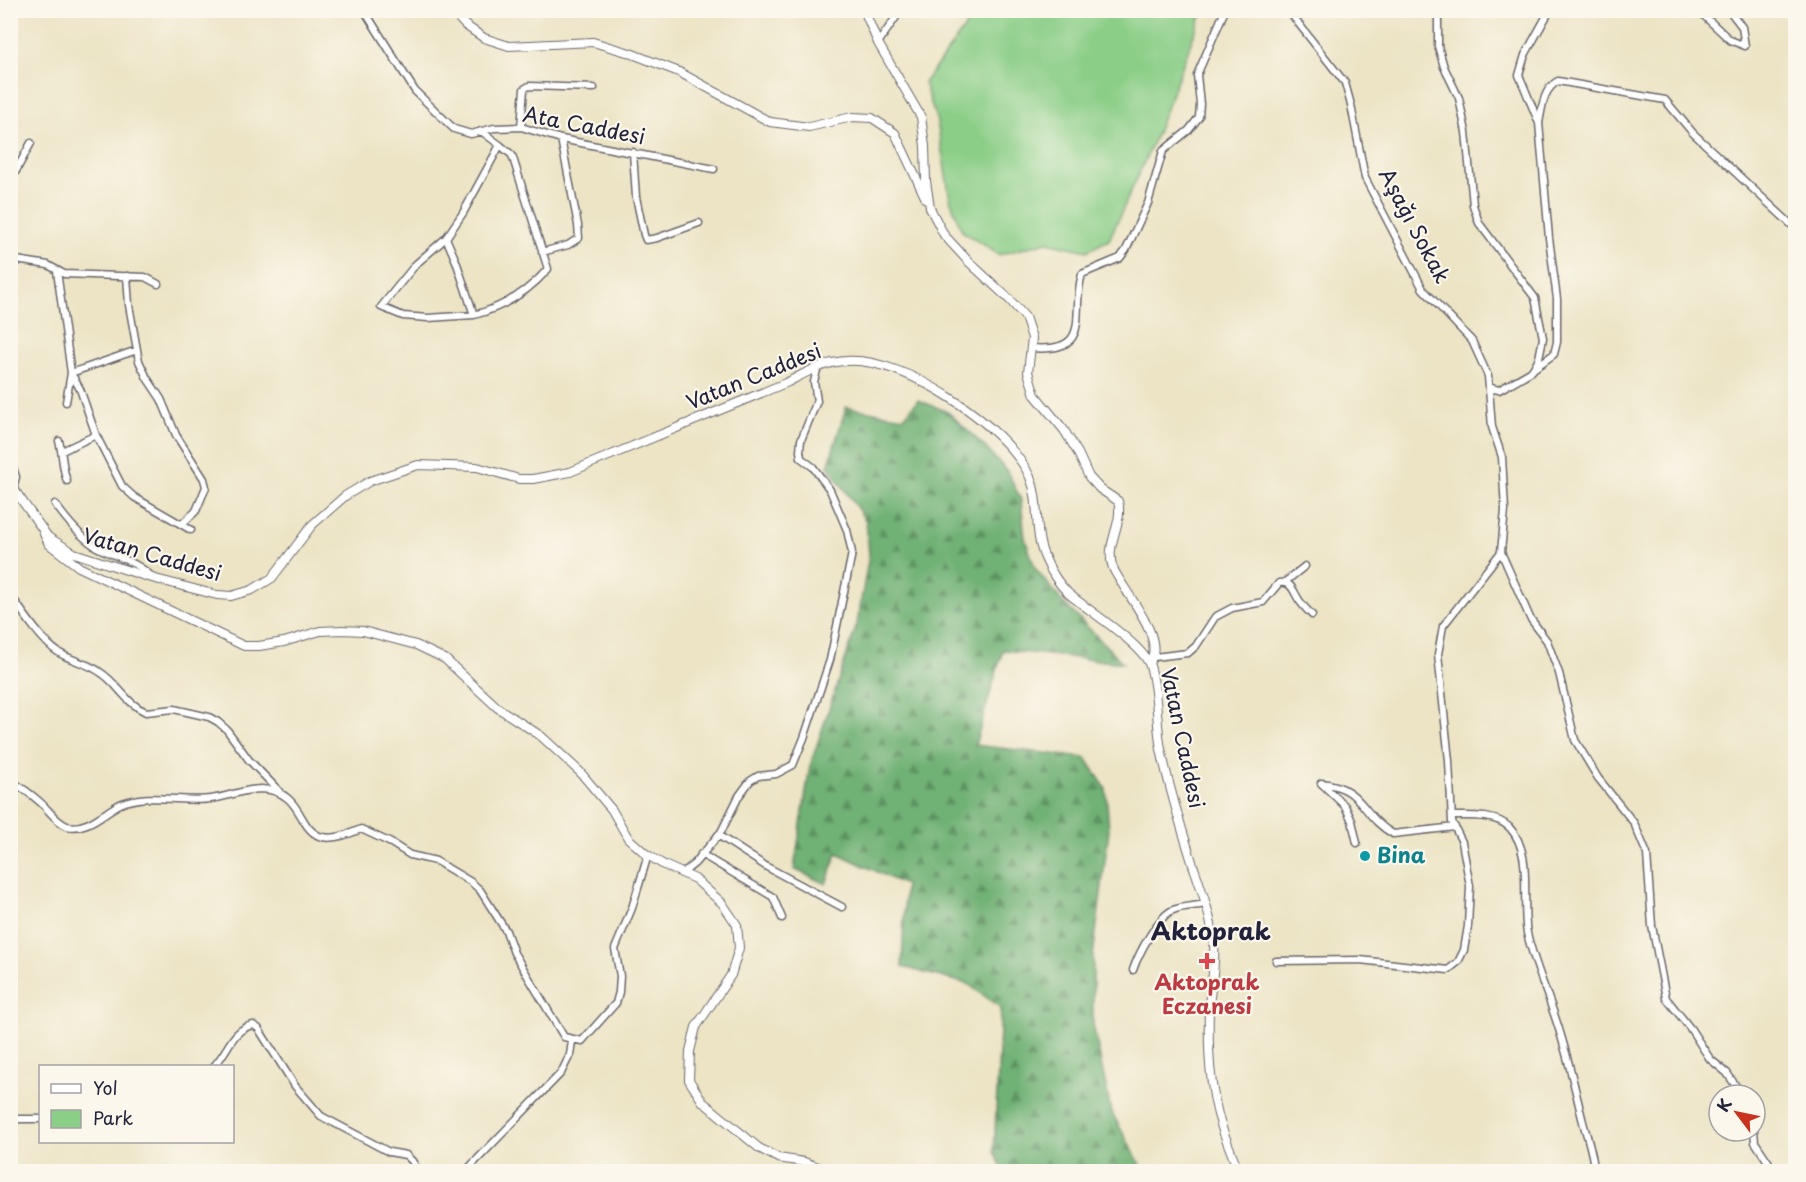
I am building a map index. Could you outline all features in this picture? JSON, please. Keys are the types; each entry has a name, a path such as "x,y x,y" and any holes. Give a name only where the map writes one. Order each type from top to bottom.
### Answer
{"street":[{"name":"Ata Caddesi","path":"363,10 415,91 454,129 471,134 494,128 521,127 561,139 714,170"},
{"path":"451,10 465,25 484,38 509,46 594,42 630,53 679,72 770,122 809,127 852,117 872,118 895,133 944,235 1025,317 1032,338 1028,372 1035,395 1064,430 1089,477 1100,489 1118,501 1121,511 1110,552 1113,568 1142,615 1154,646 1152,660 1188,653 1196,646 1215,617 1232,608 1263,602 1279,583 1285,582 1305,566"},
{"path":"864,10 878,43 921,117 930,208"},
{"path":"878,43 901,10"},
{"path":"1031,348 1051,350 1063,347 1068,342 1078,326 1082,274 1120,258 1126,250 1148,202 1163,151 1189,130 1199,117 1197,75 1225,10"},
{"name":"Aşağı Sokak","path":"1288,10 1345,83 1365,178 1423,289 1472,341 1488,376 1492,427 1502,457 1505,510 1501,552"},
{"path":"1438,10 1438,46 1444,67 1460,98 1466,132 1473,205 1479,223 1535,298 1543,338 1539,358 1532,371"},
{"path":"1539,123 1519,75 1525,55 1550,10"},
{"path":"1698,10 1730,40 1745,46 1742,27 1729,10"},
{"path":"1490,388 1498,390 1532,371 1554,354 1557,342 1557,300 1539,123 1545,96 1551,84 1558,81 1665,100 1694,133 1796,229"},
{"path":"521,127 524,88 529,86 594,88"},
{"path":"481,131 500,145 512,155 548,269 512,301 474,315 428,318 403,316 381,307 416,264 446,238 463,213 500,145"},
{"path":"542,252 579,238 561,139"},
{"path":"10,182 32,143"},
{"path":"633,152 636,197 646,240 699,223"},
{"path":"446,238 474,315"},
{"path":"10,259 48,265 64,274 145,277 158,284"},
{"path":"57,271 71,373 66,402"},
{"path":"127,276 129,305 139,361 161,399 176,435 204,479 206,487 195,511 182,524"},
{"path":"71,373 137,350"},
{"name":"Vatan Caddesi","path":"12,486 48,537 74,553 154,579 217,595 231,596 252,590 272,578 312,525 345,496 370,481 418,465 477,467 519,479 533,479 570,472 788,382 818,366 848,360 872,363 909,376 942,392 966,407 992,430 1016,455 1029,475 1035,491 1039,546 1054,575 1066,591 1152,660 1161,749 1184,835 1206,904 1214,949 1209,993 1209,1066 1221,1126 1239,1172"},
{"path":"683,873 718,835 750,781 758,776 782,772 793,765 830,660 852,553 848,530 830,490 813,466 801,458 801,440 817,401 814,382 818,366"},
{"path":"71,373 80,389 96,435 127,492 192,530"},
{"path":"62,451 96,435"},
{"path":"59,441 67,481"},
{"path":"10,459 16,477 12,486"},
{"path":"56,504 94,545 145,570 154,579"},
{"path":"41,527 49,544 79,567 244,646 284,642 320,631 363,631 416,645 445,659 498,708 541,736 580,772 612,810 628,838 648,855 695,879 722,903 737,925 739,948 731,975 696,1027 690,1051 689,1080 704,1102 759,1148 778,1158 804,1162 821,1168 825,1172"},
{"path":"1276,961 1360,960 1448,970 1458,962 1464,950 1468,926 1470,886 1462,843 1452,816 1438,654 1443,626 1501,552 1530,618 1547,641 1559,673 1575,740 1598,778 1634,824 1647,854 1652,926 1666,998 1690,1028 1710,1059 1727,1073 1734,1083"},
{"path":"1285,582 1291,585 1299,600 1312,615"},
{"path":"10,594 22,612 56,651 102,672 128,701 141,710 146,712 174,709 209,717 218,723 279,792 294,804 315,835 325,839 334,839 361,829 369,831 410,855 436,861 471,882 480,890 495,912 506,931 514,953 564,1038 582,1041 589,1036 616,1003 620,976 615,950 632,908 648,855"},
{"path":"10,780 38,800 58,822 68,826 80,826 120,805 142,800 210,799 257,789 279,792"},
{"path":"1357,843 1352,821 1345,806 1321,783 1333,784 1351,792 1364,804 1375,821 1393,834 1455,827"},
{"path":"1452,816 1500,820 1510,828 1521,850 1525,868 1524,909 1527,934 1561,1034 1594,1172"},
{"path":"718,835 767,867 842,907"},
{"path":"701,854 773,897 782,918"},
{"path":"1133,970 1141,949 1162,918 1171,911 1206,904"},
{"path":"215,1065 237,1031 253,1024 258,1028 296,1086 321,1116 389,1152 406,1155 419,1172"},
{"path":"465,1172 561,1073 570,1055 572,1041"},
{"path":"10,1119 39,1119"},
{"path":"1756,1143 1775,1172"}],"green space":[{"path":"977,11 1203,11 1155,138 1109,240 1087,251 1047,242 999,255 962,231 950,199 937,121 924,83"},
{"path":"918,400 948,412 1007,471 1021,500 1025,538 1035,568 1060,599 1123,663 1003,650 975,745 1086,758 1106,789 1109,830 1093,957 1093,1024 1111,1111 1144,1171 1004,1171 994,1152 1001,1008 968,984 902,967 905,885 837,853 826,884 794,869 810,766 857,624 869,555 866,521 828,466 846,407 904,417"}],"place":[{"name":"Bina","path":"1365,856"},
{"name":"Aktoprak Eczanesi","path":"1207,961"}],"district":[{"name":"Aktoprak","path":"1211,932"}]}
